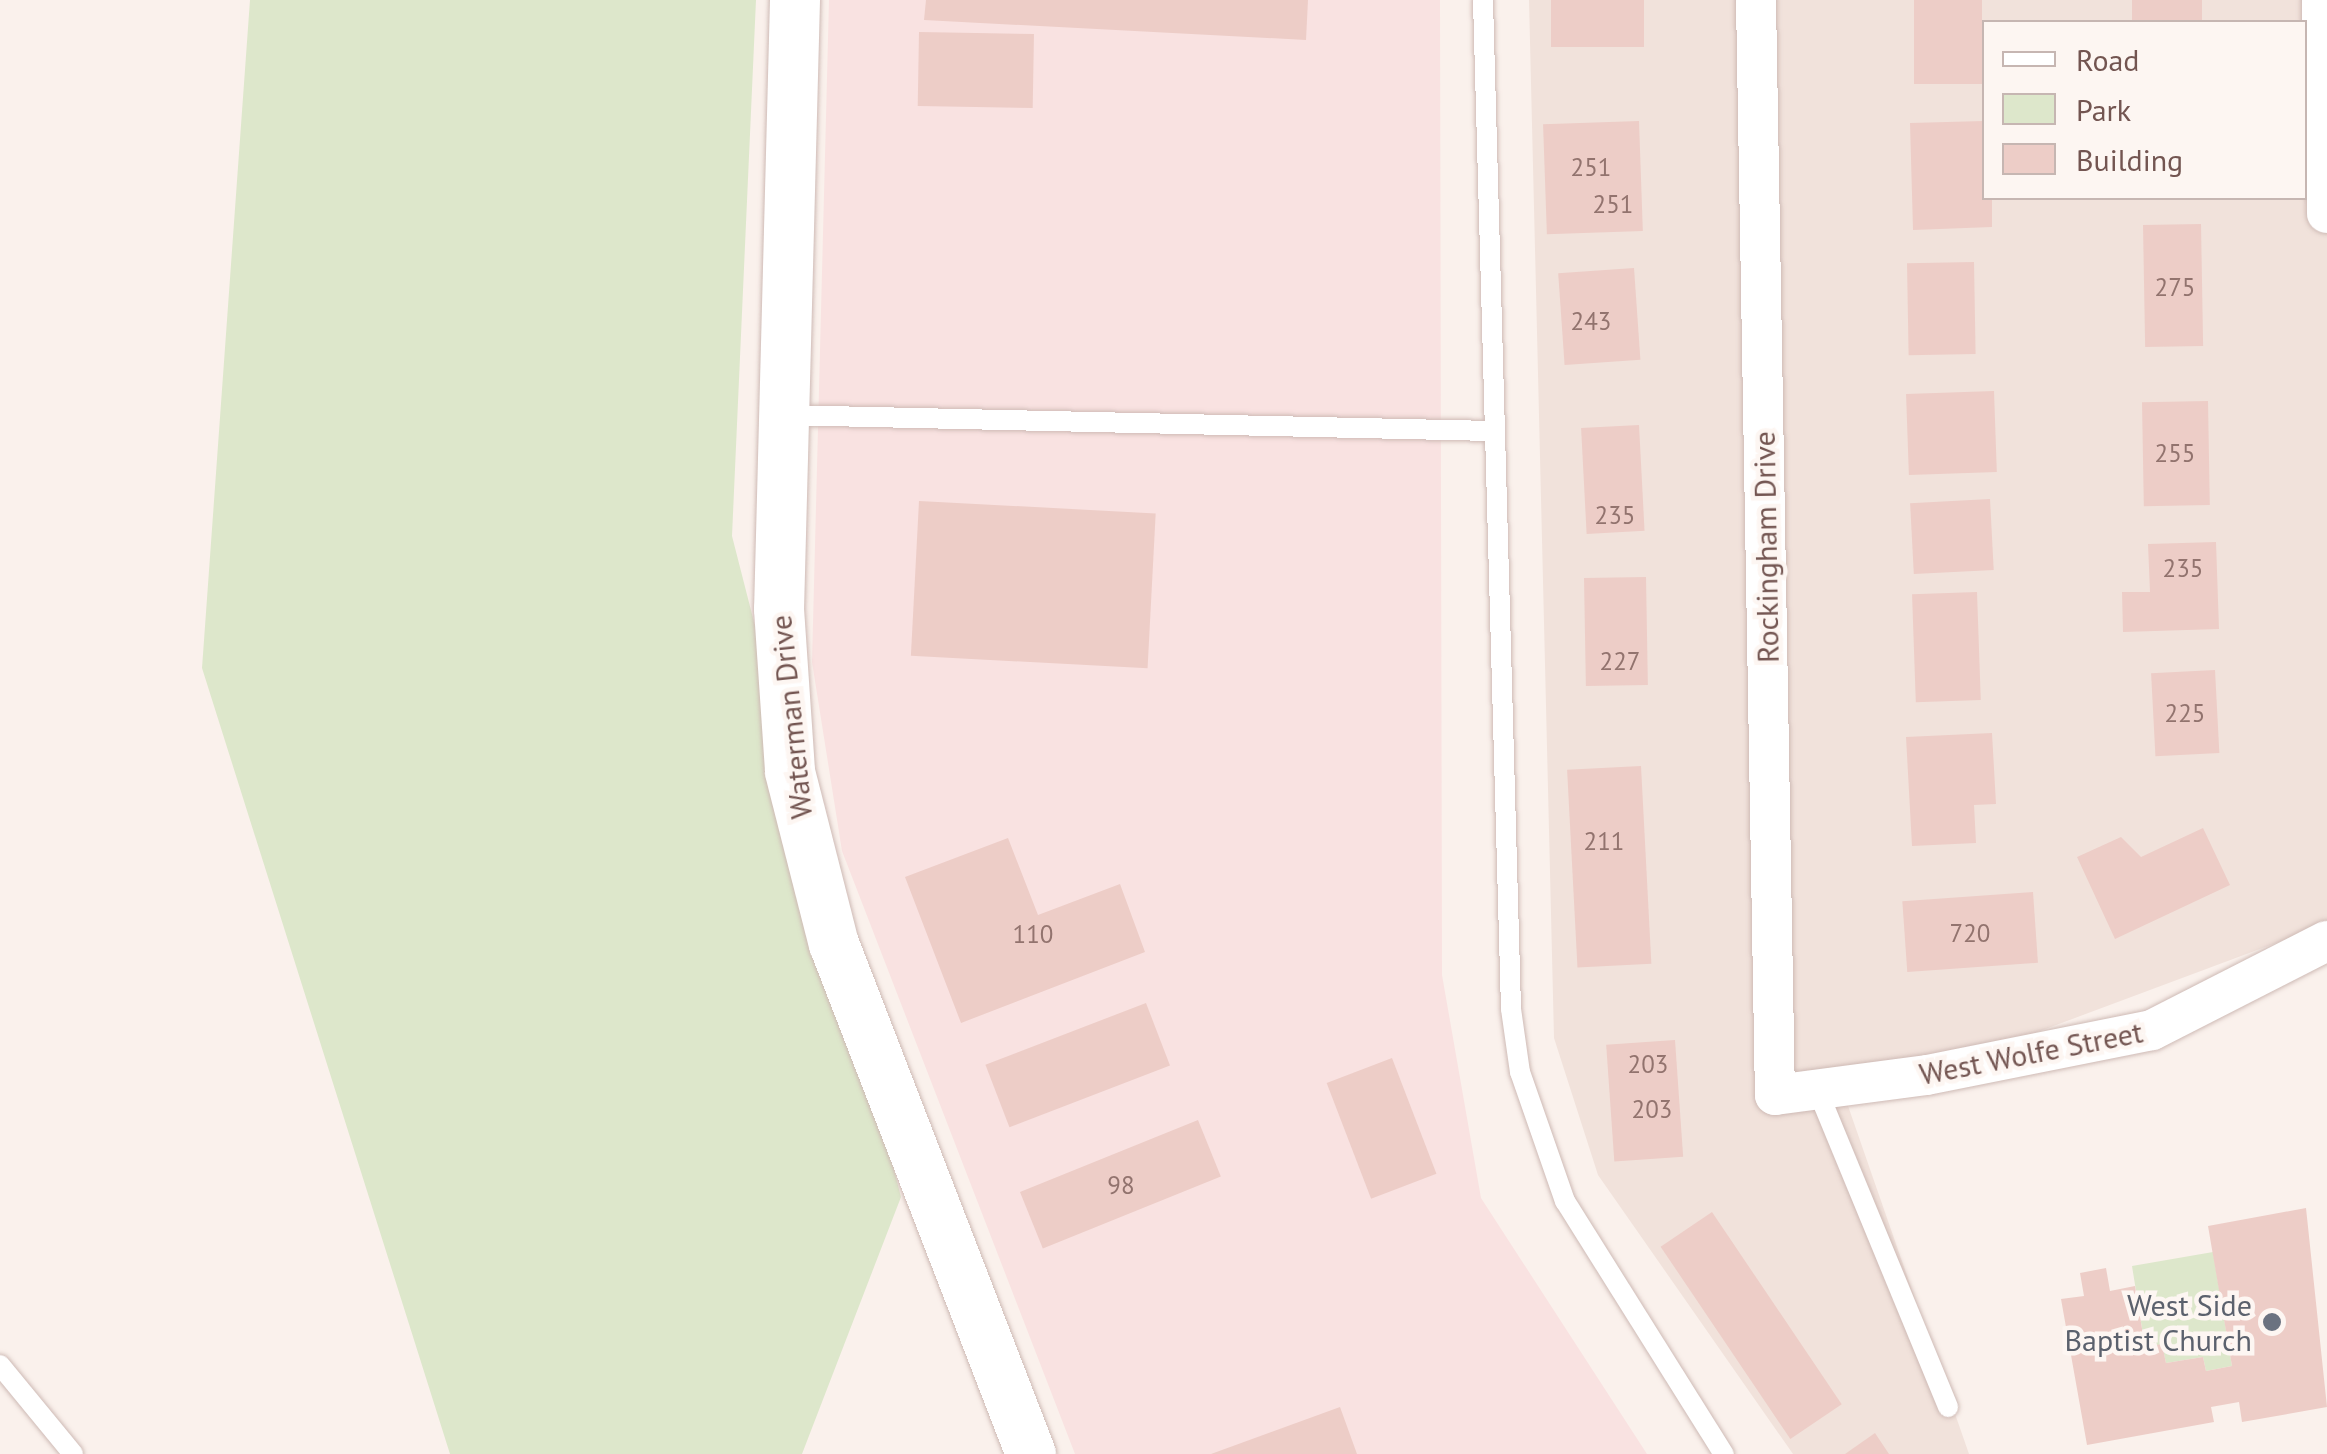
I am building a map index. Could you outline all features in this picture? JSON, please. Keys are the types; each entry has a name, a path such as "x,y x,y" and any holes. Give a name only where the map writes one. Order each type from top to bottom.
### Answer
{"street":[{"name":"Waterman Drive","path":"795,0 782,415 783,706 803,837 834,944 1030,1454"},
{"name":"Rockingham Drive","path":"1756,0 1774,1094"},
{"path":"2322,0 2327,212"},
{"name":"West Wolfe Street","path":"1774,1094 1817,1090 2152,1030 2327,941"}],"lane":[{"path":"1483,0 1511,1009 1520,1072 1565,1201 1724,1454"},
{"path":"782,415 1494,431"},
{"path":"1817,1090 1948,1407"},
{"path":"0,1365 74,1454"}],"shaded area":[{"path":"829,0 1440,0 1442,975 1481,1198 1647,1454 1075,1454 842,851 812,662"},
{"path":"1529,0 2327,0 2327,924 1847,1103 1969,1454 1793,1454 1598,1175 1554,1038"}],"green space":[{"path":"250,0 756,0 732,536 901,1197 802,1454 450,1454 202,668"},
{"path":"2213,1252 2232,1366 2206,1371 2203,1357 2166,1363 2162,1345 2145,1347 2132,1266"}],"building":[{"path":"926,0 1308,0 1306,40 924,20"},
{"path":"1551,0 1644,0 1644,47 1551,47"},
{"path":"1914,0 1982,0 1982,84 1914,84"},
{"path":"2132,0 2202,0 2202,20 2132,20"},
{"path":"919,32 1034,34 1033,108 918,106"},
{"path":"1639,121 1643,231 1547,234 1543,124"},
{"path":"1982,121 1982,200 1992,200 1992,227 1913,230 1910,123"},
{"path":"2201,224 2203,346 2145,347 2143,225"},
{"path":"1974,262 1976,354 1909,355 1907,263"},
{"path":"1634,268 1640,360 1565,365 1558,273"},
{"path":"1994,391 1997,472 1909,475 1906,394"},
{"path":"2208,401 2210,505 2144,506 2142,402"},
{"path":"1639,425 1645,531 1587,534 1581,428"},
{"path":"1990,499 1994,570 1914,574 1910,503"},
{"path":"919,501 1156,513 1148,668 911,656"},
{"path":"2216,542 2219,629 2123,632 2122,592 2150,592 2148,544"},
{"path":"1646,577 1648,685 1586,686 1584,578"},
{"path":"1977,592 1981,700 1916,702 1912,594"},
{"path":"2215,670 2219,753 2155,756 2151,673"},
{"path":"1992,733 1996,804 1974,805 1976,843 1912,846 1906,737"},
{"path":"1641,766 1651,964 1577,968 1567,770"},
{"path":"2203,828 2230,885 2115,939 2077,857 2121,837 2141,857"},
{"path":"1008,838 1038,915 1120,884 1145,952 961,1023 905,877"},
{"path":"2033,892 2038,963 1907,972 1902,901"},
{"path":"1146,1003 1170,1066 1009,1127 985,1065"},
{"path":"1675,1040 1683,1157 1614,1162 1606,1045"},
{"path":"1392,1058 1436,1174 1371,1199 1327,1083"},
{"path":"1198,1120 1221,1177 1043,1248 1020,1192"},
{"name":"West Side Baptist Church","path":"2306,1208 2327,1407 2242,1422 2239,1402 2211,1407 2214,1422 2087,1445 2061,1299 2084,1296 2080,1273 2106,1268 2110,1291 2135,1286 2145,1347 2162,1344 2166,1363 2203,1357 2206,1371 2232,1366 2208,1226"},
{"path":"1712,1212 1842,1404 1790,1439 1661,1247"},
{"path":"1340,1407 1357,1454 1211,1454"},
{"path":"1875,1433 1889,1454 1845,1454"}],"place":[{"name":"West Side Baptist Church","path":"2272,1322"}]}
